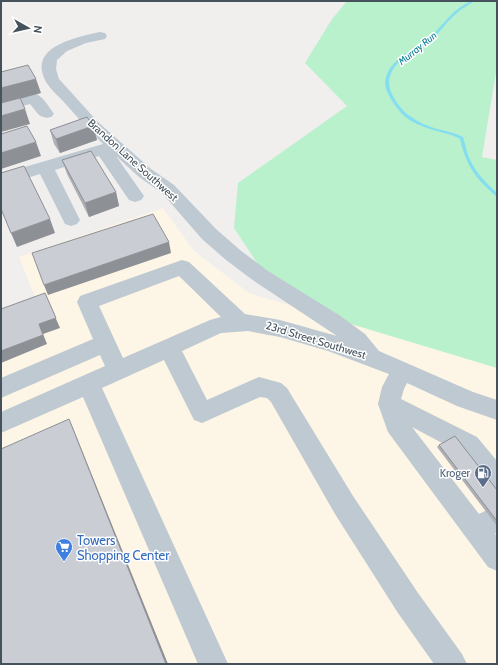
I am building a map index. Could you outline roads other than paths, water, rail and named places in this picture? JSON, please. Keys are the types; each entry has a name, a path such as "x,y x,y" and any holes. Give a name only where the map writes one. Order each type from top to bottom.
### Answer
{"street":[{"name":"Brandon Lane Southwest","path":"100,36 76,42 59,50 50,61 49,73 52,80 92,125 109,148 168,189 208,234 233,255 261,276 338,325 358,340 373,358"},
{"path":"1,107 34,98 46,114"},
{"path":"1,180 109,148 135,196"},
{"path":"45,167 71,220"},
{"path":"118,371 86,302 182,267 239,321"},
{"name":"23rd Street Southwest","path":"1,423 217,326 239,321 253,322 292,331 373,358 455,394 497,410"},
{"path":"1,388 105,343"},
{"path":"168,348 202,413 259,387 273,390 278,395 344,505 408,603 452,664"},
{"path":"403,371 393,387 389,404 396,425 444,488 486,524 497,558"},
{"path":"89,384 213,664"},
{"path":"389,404 469,445 491,473 444,488"}],"waterway":[{"name":"Murray Run","path":"473,1 460,8 434,35 392,67 388,76 387,85 394,102 408,117 427,127 454,134 462,138 467,156 478,177 497,195"}],"place":[{"name":"Kroger","path":"483,488"},
{"name":"Towers Shopping Center","path":"64,562"}]}
